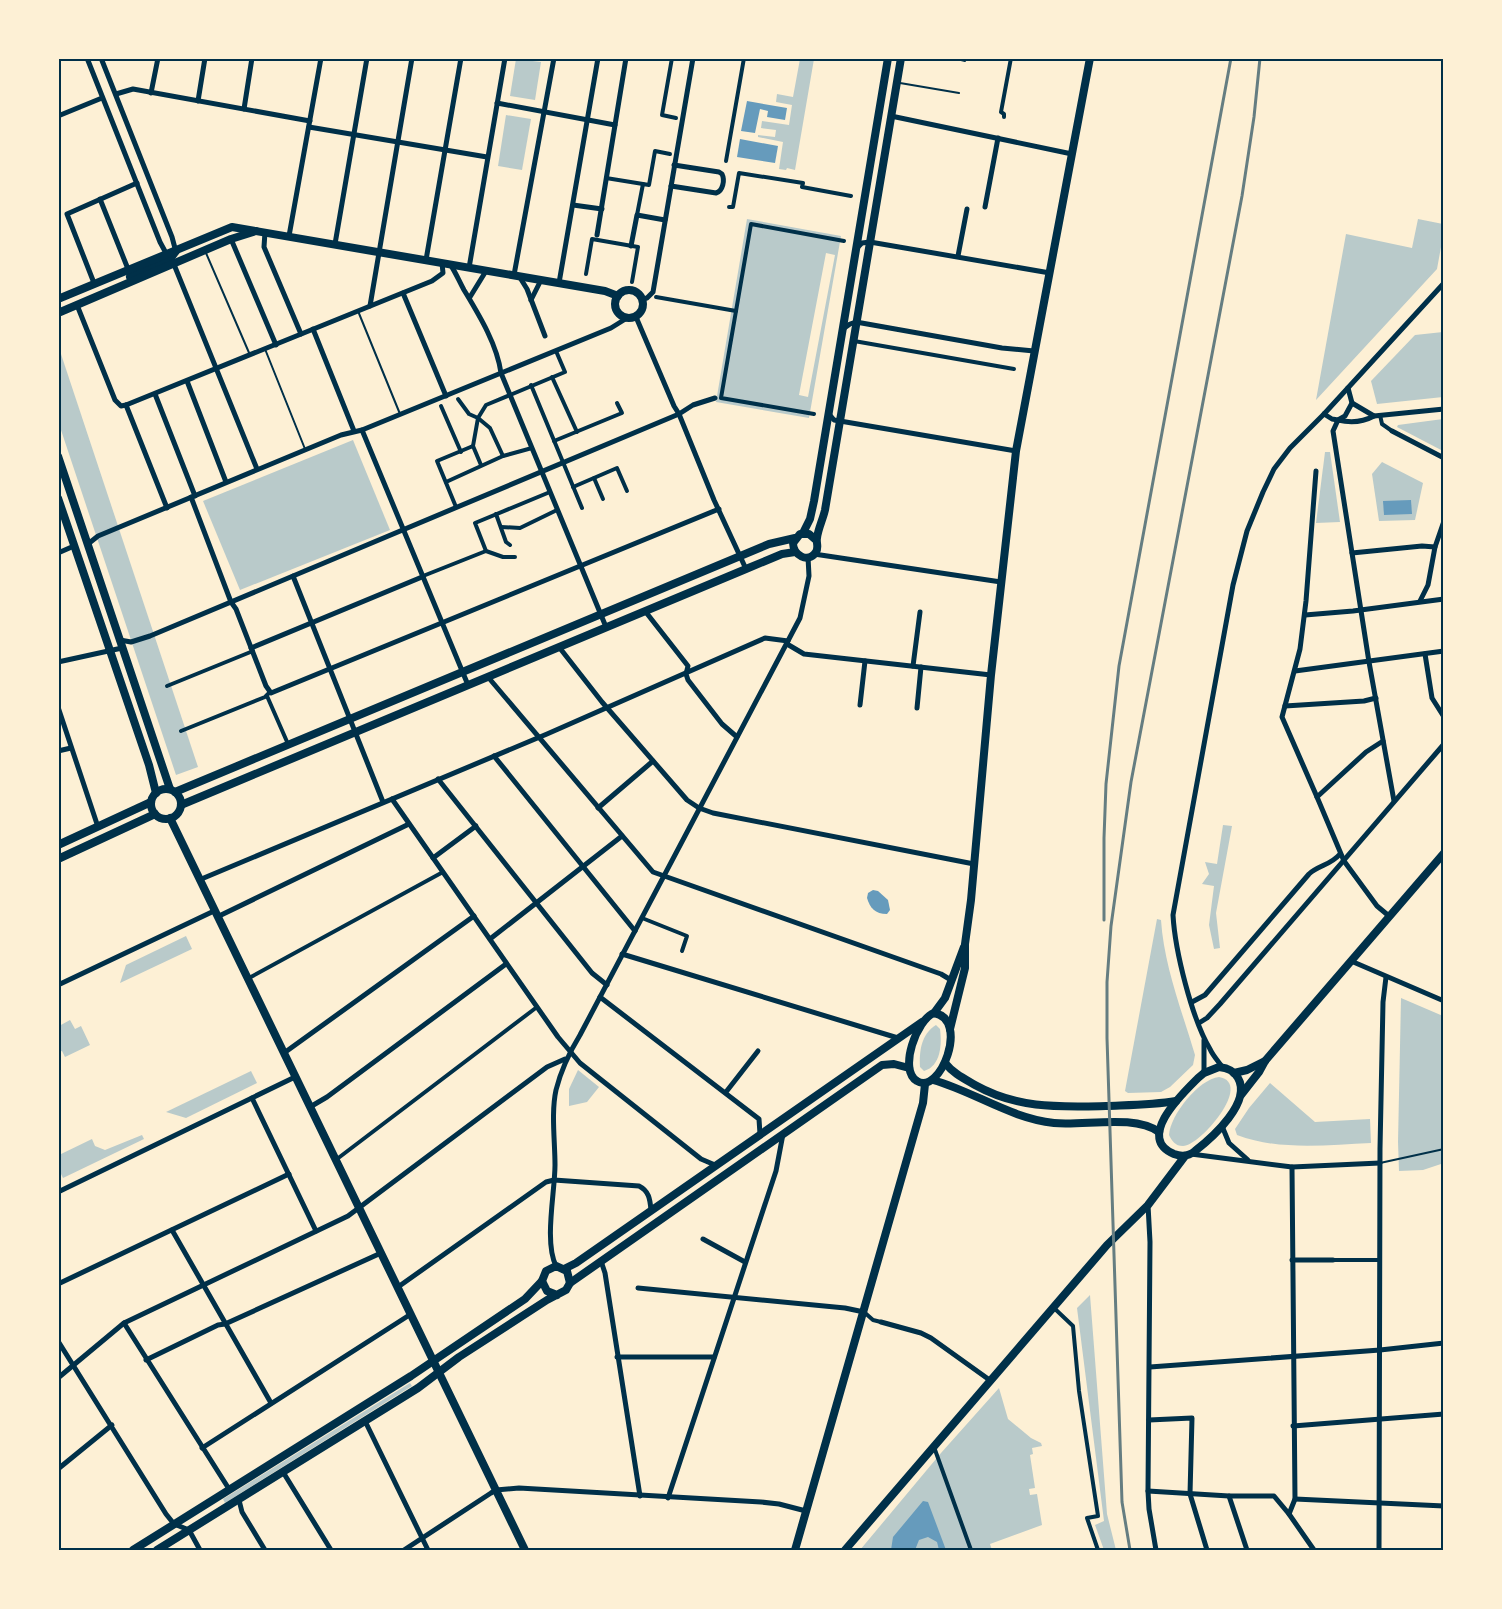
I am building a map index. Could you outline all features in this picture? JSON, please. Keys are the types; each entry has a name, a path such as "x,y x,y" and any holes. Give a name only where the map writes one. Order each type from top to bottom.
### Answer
{"main road":[{"path":"58,844 151,802 156,793 162,789 172,791 288,746 769,544 795,538 803,533 810,519 814,501 888,58"},
{"path":"795,538 793,548 801,557 811,555 818,547 816,540 825,510 901,58"},
{"path":"795,1551 929,1082 945,1063 949,1053 950,1029 964,975 965,944 1016,451 1089,58"},
{"path":"58,312 101,295 232,227 605,291 618,296"},
{"path":"58,299 129,269 205,250 231,239 261,231"},
{"path":"626,290 639,294 643,300 642,310 636,316 627,318 616,309 615,300 626,290"},
{"path":"58,456 172,791 180,800 181,805"},
{"path":"58,498 149,765 156,793"},
{"path":"803,533 809,534 816,540"},
{"path":"151,802 155,814 159,817 170,818 177,813 181,805 782,554 795,552"},
{"path":"58,859 155,814"},
{"path":"170,818 525,1551"},
{"path":"845,1551 1119,1231 1148,1205 1188,1155 1208,1142 1222,1126 1265,1061 1443,853"},
{"path":"132,1551 434,1361 525,1299 542,1281 546,1271 576,1263 922,1022 934,1013 945,998 965,944"},
{"path":"934,1013 943,1016 950,1029"},
{"path":"922,1022 911,1050 909,1068 913,1078 920,1083 929,1082 956,1087 1009,1112 1033,1120 1057,1123 1133,1123 1149,1126 1159,1132"},
{"path":"1234,1073 1247,1070 1265,1061"},
{"path":"945,1063 961,1077 981,1088 1035,1106 1151,1105 1176,1101"},
{"path":"157,1551 418,1388 566,1290 570,1283 882,1065 894,1064 909,1068"},
{"path":"1188,1155 1168,1151 1162,1144 1159,1132 1166,1115 1176,1101 1204,1073 1223,1068 1234,1073 1241,1084 1241,1095"},
{"path":"560,1267 569,1275 570,1283"},
{"path":"542,1281 547,1291 557,1295"}],"street":[{"path":"87,58 137,183 173,258"},
{"path":"101,58 116,94 173,258 257,469"},
{"path":"151,93 158,58"},
{"path":"198,101 205,58"},
{"path":"244,109 252,58"},
{"path":"289,236 321,58"},
{"path":"335,244 367,58"},
{"path":"370,306 412,58"},
{"path":"426,261 461,58"},
{"path":"469,268 505,58"},
{"path":"545,336 531,300 517,276 554,58"},
{"path":"559,283 598,58"},
{"path":"597,238 626,58"},
{"path":"672,58 662,115 676,118"},
{"path":"643,300 653,292 693,58"},
{"path":"726,161 744,58"},
{"path":"1004,117 1001,112 1011,58"},
{"path":"116,94 128,89 244,109 354,135 487,157"},
{"path":"58,116 102,98"},
{"path":"497,103 615,125"},
{"path":"891,116 1072,154"},
{"path":"986,207 998,138"},
{"path":"606,178 649,185 654,151 670,154"},
{"path":"671,186 716,193 721,189 723,181 722,174 719,172 674,165"},
{"path":"729,207 733,207 739,173 803,183 802,187 851,196"},
{"path":"94,283 67,214 137,183"},
{"path":"631,246 643,184"},
{"path":"100,200 129,269"},
{"path":"573,205 602,210"},
{"path":"958,256 968,209"},
{"path":"637,215 665,220"},
{"path":"814,414 721,398 736,311 752,224 844,241"},
{"path":"261,231 264,247 302,334"},
{"path":"586,274 592,239 597,238 638,247 632,282"},
{"path":"231,239 276,345"},
{"path":"856,249 862,243 870,242 1050,273"},
{"path":"77,304 115,400 121,406 276,345 440,276 446,264"},
{"path":"446,264 470,297 498,359 501,373 606,627"},
{"path":"470,297 486,270"},
{"path":"531,300 541,280"},
{"path":"1223,1068 1210,1051 1198,1023 1177,948 1173,915 1233,585 1247,531 1269,477 1290,448 1324,414 1443,283"},
{"path":"403,292 446,396"},
{"path":"643,300 656,297 736,311"},
{"path":"636,316 746,569"},
{"path":"88,544 98,536 257,469 446,396 611,328 627,318"},
{"path":"843,329 856,322 1002,348 1034,351"},
{"path":"313,329 354,431"},
{"path":"853,341 1014,369"},
{"path":"481,465 473,446 478,418 486,405 565,372 556,351"},
{"path":"552,377 577,432"},
{"path":"187,381 226,483"},
{"path":"531,385 582,508"},
{"path":"1348,388 1352,403 1345,416 1338,420 1333,437 1394,801"},
{"path":"155,394 231,602 252,649 288,746"},
{"path":"58,662 109,650 120,643 133,642 680,414 693,405 715,398"},
{"path":"458,399 469,414 490,428 503,456"},
{"path":"554,441 622,413 617,403"},
{"path":"1352,403 1377,416 1382,424 1392,431 1443,458"},
{"path":"126,405 166,508"},
{"path":"441,406 461,452"},
{"path":"1324,414 1332,419 1347,422 1377,416 1443,409"},
{"path":"829,414 834,420 1016,451"},
{"path":"362,430 468,685"},
{"path":"456,507 437,461 473,446"},
{"path":"446,482 503,456 532,448"},
{"path":"573,487 617,468 627,491"},
{"path":"1316,471 1305,615 1295,671 1282,717 1340,854 1377,906 1389,916"},
{"path":"594,478 603,499"},
{"path":"486,551 475,523 550,492"},
{"path":"181,730 719,509"},
{"path":"501,527 520,528 557,510"},
{"path":"496,514 506,542 510,545"},
{"path":"1420,601 1428,585 1435,547 1441,534 1443,521"},
{"path":"58,553 75,546"},
{"path":"1352,553 1422,546 1435,547"},
{"path":"166,686 486,551 503,557 515,557"},
{"path":"560,1267 551,1251 552,1195 555,1096 565,1059 607,985 800,618 811,555 1002,582"},
{"path":"293,576 383,802"},
{"path":"1305,615 1443,598"},
{"path":"645,611 688,666 686,674 688,680 722,724 737,737"},
{"path":"913,666 920,612"},
{"path":"199,880 686,674 765,638 788,642 804,654 992,675"},
{"path":"559,647 653,761 687,800 699,808 713,813 974,864"},
{"path":"1295,671 1443,651"},
{"path":"1425,654 1432,698 1443,716"},
{"path":"860,705 865,661"},
{"path":"917,708 921,667"},
{"path":"488,677 653,872 932,970 951,980"},
{"path":"1285,706 1364,701 1376,698"},
{"path":"58,707 98,827"},
{"path":"1317,797 1366,752 1383,741"},
{"path":"1198,1023 1207,1018 1215,1009 1443,744"},
{"path":"58,751 71,748"},
{"path":"494,756 635,931"},
{"path":"598,807 653,761"},
{"path":"438,779 592,973 607,985"},
{"path":"392,799 537,1008 580,1063 701,1159 715,1165"},
{"path":"58,986 409,824"},
{"path":"433,858 476,826"},
{"path":"490,939 622,836"},
{"path":"1192,1002 1205,995 1309,874 1316,868 1334,861 1340,854"},
{"path":"248,979 443,872"},
{"path":"284,1053 474,916"},
{"path":"642,918 687,936 682,951"},
{"path":"622,954 898,1038"},
{"path":"1351,961 1443,1001"},
{"path":"310,1107 506,964"},
{"path":"1379,1551 1380,1163 1383,1002 1386,977"},
{"path":"600,997 759,1119 760,1134"},
{"path":"336,1160 537,1008"},
{"path":"1204,1039 1204,1073"},
{"path":"726,1092 758,1051"},
{"path":"58,1378 124,1323 348,1216 358,1206 548,1067 565,1059"},
{"path":"548,1067 560,1078"},
{"path":"58,1192 295,1077"},
{"path":"252,1098 316,1231"},
{"path":"1222,1126 1229,1143 1250,1161"},
{"path":"668,1498 776,1171 783,1134"},
{"path":"1188,1155 1292,1167 1380,1163"},
{"path":"1289,1514 1295,1499 1292,1167"},
{"path":"58,1284 289,1174"},
{"path":"398,1287 540,1185 554,1179 639,1186 649,1195 651,1210"},
{"path":"1148,1205 1150,1367 1148,1491 1156,1551"},
{"path":"172,1230 271,1403"},
{"path":"703,1239 745,1262"},
{"path":"146,1360 218,1325 225,1324 381,1253"},
{"path":"1292,1260 1380,1260"},
{"path":"601,1261 640,1496"},
{"path":"638,1288 845,1308 864,1312 873,1320 921,1333 931,1338 991,1381"},
{"path":"1054,1308 1072,1326 1079,1391 1098,1516 1087,1518 1098,1551"},
{"path":"202,1448 411,1314"},
{"path":"124,1323 229,1489"},
{"path":"58,1341 174,1524 189,1530 200,1551"},
{"path":"1150,1367 1380,1350 1443,1343"},
{"path":"617,1357 714,1357"},
{"path":"1293,1426 1443,1414"},
{"path":"1149,1420 1192,1418 1190,1494 1207,1551"},
{"path":"365,1421 428,1551"},
{"path":"58,1468 112,1425"},
{"path":"934,1447 971,1551"},
{"path":"283,1472 331,1551"},
{"path":"404,1551 496,1490 519,1488 776,1503 806,1511"},
{"path":"1148,1491 1274,1496 1314,1551"},
{"path":"1229,1496 1247,1551"},
{"path":"1295,1499 1443,1506"},
{"path":"239,1500 242,1512 265,1551"}],"lane":[{"path":"953,58 965,61"},
{"path":"897,83 959,93"},
{"path":"205,250 250,355"},
{"path":"358,311 400,414"},
{"path":"265,349 305,449"},
{"path":"1380,1163 1443,1149"}],"shaded area":[{"path":"516,59 541,62 535,100 510,96"},
{"path":"800,59 814,59 795,170 779,169 783,142 758,137 758,135 775,137 776,130 761,128 762,121 789,125 792,105 776,102 777,94 793,97"},
{"path":"506,115 531,119 522,170 498,166"},
{"path":"747,219 841,236 809,418 716,402","holes":["826,253 835,255 808,397 799,395"]},
{"path":"1418,219 1443,224 1437,269 1316,400 1346,234 1412,248"},
{"path":"1443,332 1443,397 1377,404 1371,381 1415,335"},
{"path":"58,345 198,767 176,775 59,424"},
{"path":"1443,419 1443,451 1397,427 1398,425"},
{"path":"353,440 390,530 240,590 203,501"},
{"path":"1325,452 1330,452 1340,522 1316,523"},
{"path":"1382,462 1423,483 1415,520 1379,521 1372,474"},
{"path":"1223,825 1232,826 1216,913 1220,948 1214,949 1209,925 1214,886 1202,884 1209,874 1205,862 1217,864"},
{"path":"1157,919 1161,920 1170,971 1195,1055 1193,1065 1170,1087 1161,1092 1128,1093 1125,1091"},
{"path":"186,936 192,949 120,983 126,965"},
{"path":"1401,998 1443,1016 1444,1163 1423,1170 1399,1171"},
{"path":"70,1020 75,1029 81,1026 90,1045 65,1057 62,1051 59,1052 59,1026"},
{"path":"936,1025 940,1029 939,1054 934,1064 924,1071 920,1067 922,1044 927,1033"},
{"path":"578,1070 599,1087 587,1102 569,1106 569,1089"},
{"path":"251,1071 257,1083 186,1118 166,1112"},
{"path":"1219,1077 1228,1082 1231,1090 1220,1114 1201,1136 1191,1143 1183,1146 1176,1144 1169,1135 1180,1108 1203,1084"},
{"path":"1270,1083 1315,1122 1370,1119 1371,1143 1286,1145 1237,1135 1235,1129"},
{"path":"142,1135 144,1139 63,1178 59,1170 59,1155 92,1139 95,1146 105,1150"},
{"path":"1090,1295 1107,1514 1116,1550 1104,1550 1095,1525 1104,1521 1077,1308"},
{"path":"410,1383 412,1386 225,1503 223,1499"},
{"path":"999,1388 1008,1419 1042,1446 1032,1448 1033,1454 1030,1455 1035,1488 1029,1489 1030,1495 1037,1494 1042,1525 990,1544 992,1550 860,1550 941,1453"}],"water":[{"path":"747,101 787,108 785,120 767,117 768,111 760,109 755,133 741,131"},
{"path":"740,139 778,146 775,163 737,157"},
{"path":"1411,500 1412,514 1384,515 1383,501"},
{"path":"873,890 878,891 888,900 890,910 887,914 876,912 870,905 867,898 868,893"},
{"path":"923,1501 928,1502 946,1550 939,1550 937,1542 928,1537 919,1540 915,1550 891,1550 893,1537"}],"railway":[{"path":"1104,920 1106,784 1119,666 1231,58"},
{"path":"1130,1550 1122,1502 1107,1038 1107,982 1111,926 1131,782 1242,196 1260,58"}]}
